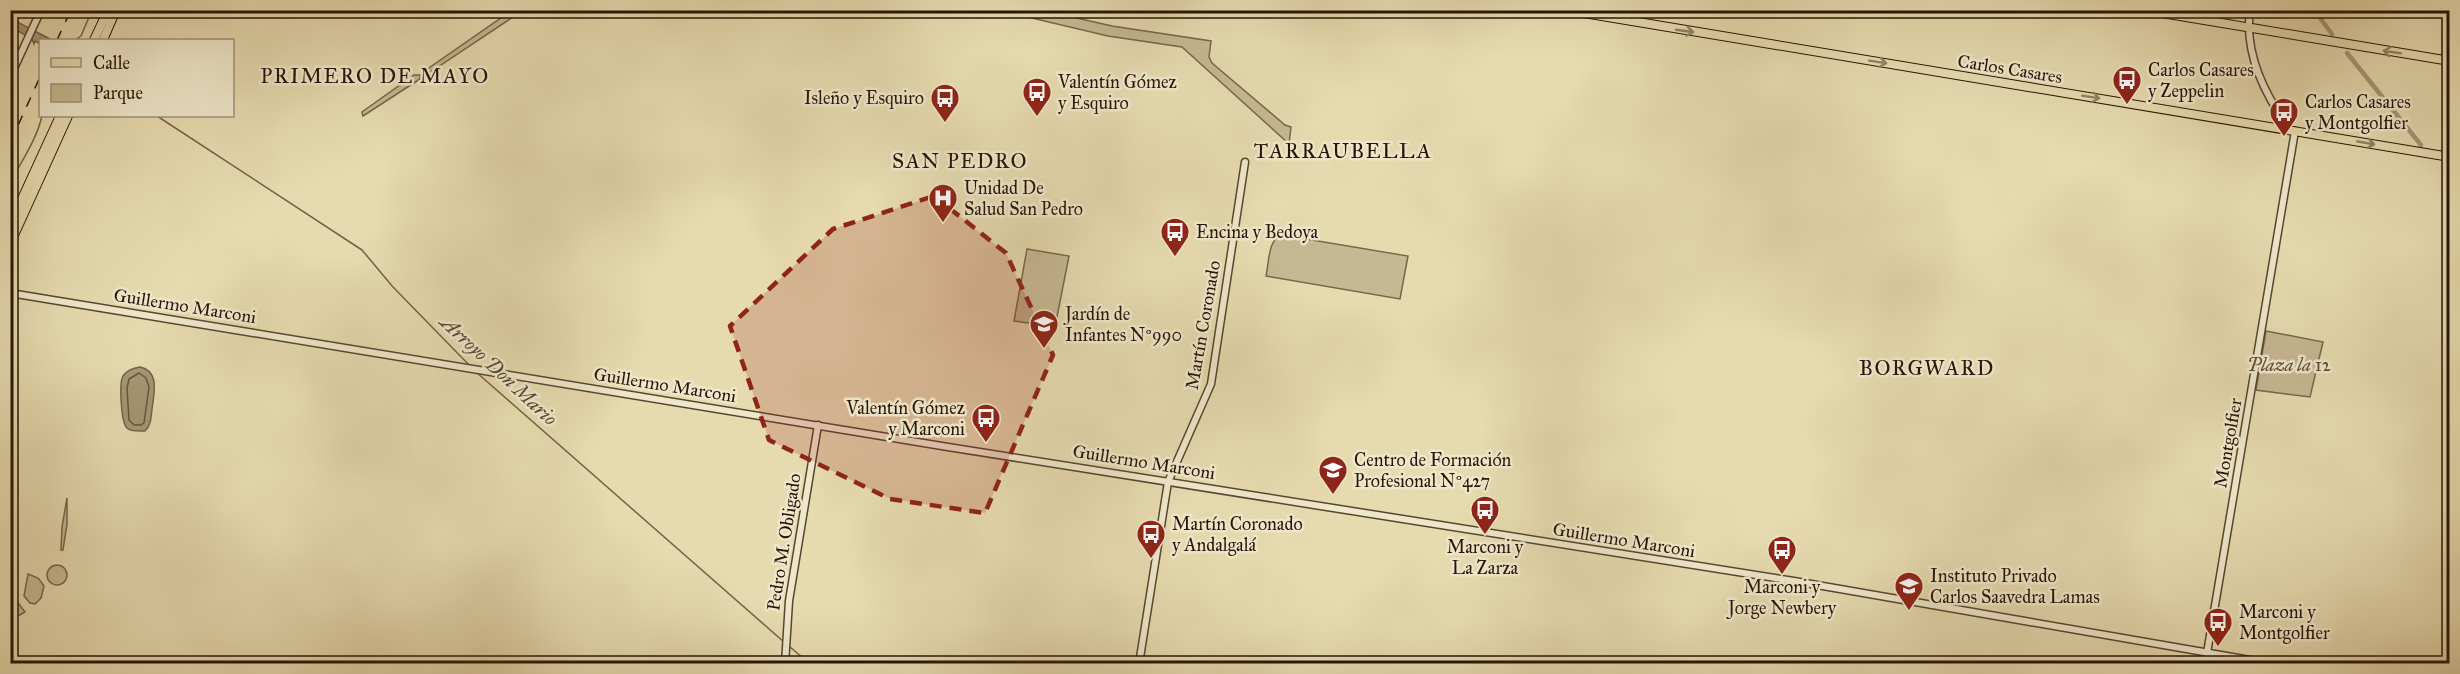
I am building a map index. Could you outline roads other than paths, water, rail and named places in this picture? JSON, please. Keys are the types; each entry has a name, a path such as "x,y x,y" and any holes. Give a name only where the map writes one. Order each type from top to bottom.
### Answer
{"main road":[{"path":"94,39 108,10"},
{"path":"103,39 116,10"},
{"name":"Carlos Casares","path":"1566,10 2450,157"},
{"path":"2144,10 2450,61"},
{"path":"10,225 60,117"},
{"path":"10,244 68,117"}],"street":[{"path":"10,78 41,10"},
{"path":"2250,10 2248,36 2259,75 2271,101 2292,131"},
{"name":"Montgolfier","path":"2207,652 2292,131"},
{"name":"Martín Coronado","path":"1139,663 1168,482 1211,384 1245,162"},
{"name":"Guillermo Marconi","path":"10,293 1168,482 1794,581 2273,663"},
{"name":"Pedro M. Obligado","path":"785,663 789,601 818,425"}],"water":[{"path":"10,13 19,23 50,39 39,39 39,43 35,41 34,44 32,39 11,27"},
{"path":"140,367 151,373 154,396 148,427 145,431 133,431 127,428 123,418 121,386 126,372"}],"waterway":[{"path":"76,39 81,36 92,10"},
{"path":"2314,10 2332,34"},
{"path":"2347,53 2421,145"},
{"path":"10,183 32,142 42,117"},
{"name":"Arroyo Don Mario","path":"159,117 362,250 393,287 471,367"},
{"name":"Arroyo Don Mario","path":"476,372 784,642"},
{"name":"Arroyo Don Mario","path":"790,647 810,664"}],"railway":[{"path":"57,39 71,10"},
{"path":"10,143 39,79"}],"place":[{"name":"Carlos Casares y Zeppelin","path":"2127,106"},
{"name":"Valentín Gómez y Esquiro","path":"1037,118"},
{"name":"Isleño y Esquiro","path":"945,124"},
{"name":"Carlos Casares y Montgolfier","path":"2284,138"},
{"name":"Unidad De Salud San Pedro","path":"943,224"},
{"name":"Encina y Bedoya","path":"1175,258"},
{"name":"Jardín de Infantes Nº990","path":"1044,350"},
{"name":"Valentín Gómez y Marconi","path":"986,444"},
{"name":"Centro de Formación Profesional Nº427","path":"1333,496"},
{"name":"Marconi y La Zarza","path":"1485,536"},
{"name":"Martín Coronado y Andalgalá","path":"1151,560"},
{"name":"Marconi y Jorge Newbery","path":"1782,576"},
{"name":"Instituto Privado Carlos Saavedra Lamas","path":"1909,612"},
{"name":"Marconi y Montgolfier","path":"2218,648"}],"district":[{"name":"PRIMERO DE MAYO","path":"375,76"},
{"name":"TARRAUBELLA","path":"1343,151"},
{"name":"SAN PEDRO","path":"960,161"},
{"name":"BORGWARD","path":"1927,368"}],"park label":[{"name":"Plaza la 12","path":"2289,365"}]}
